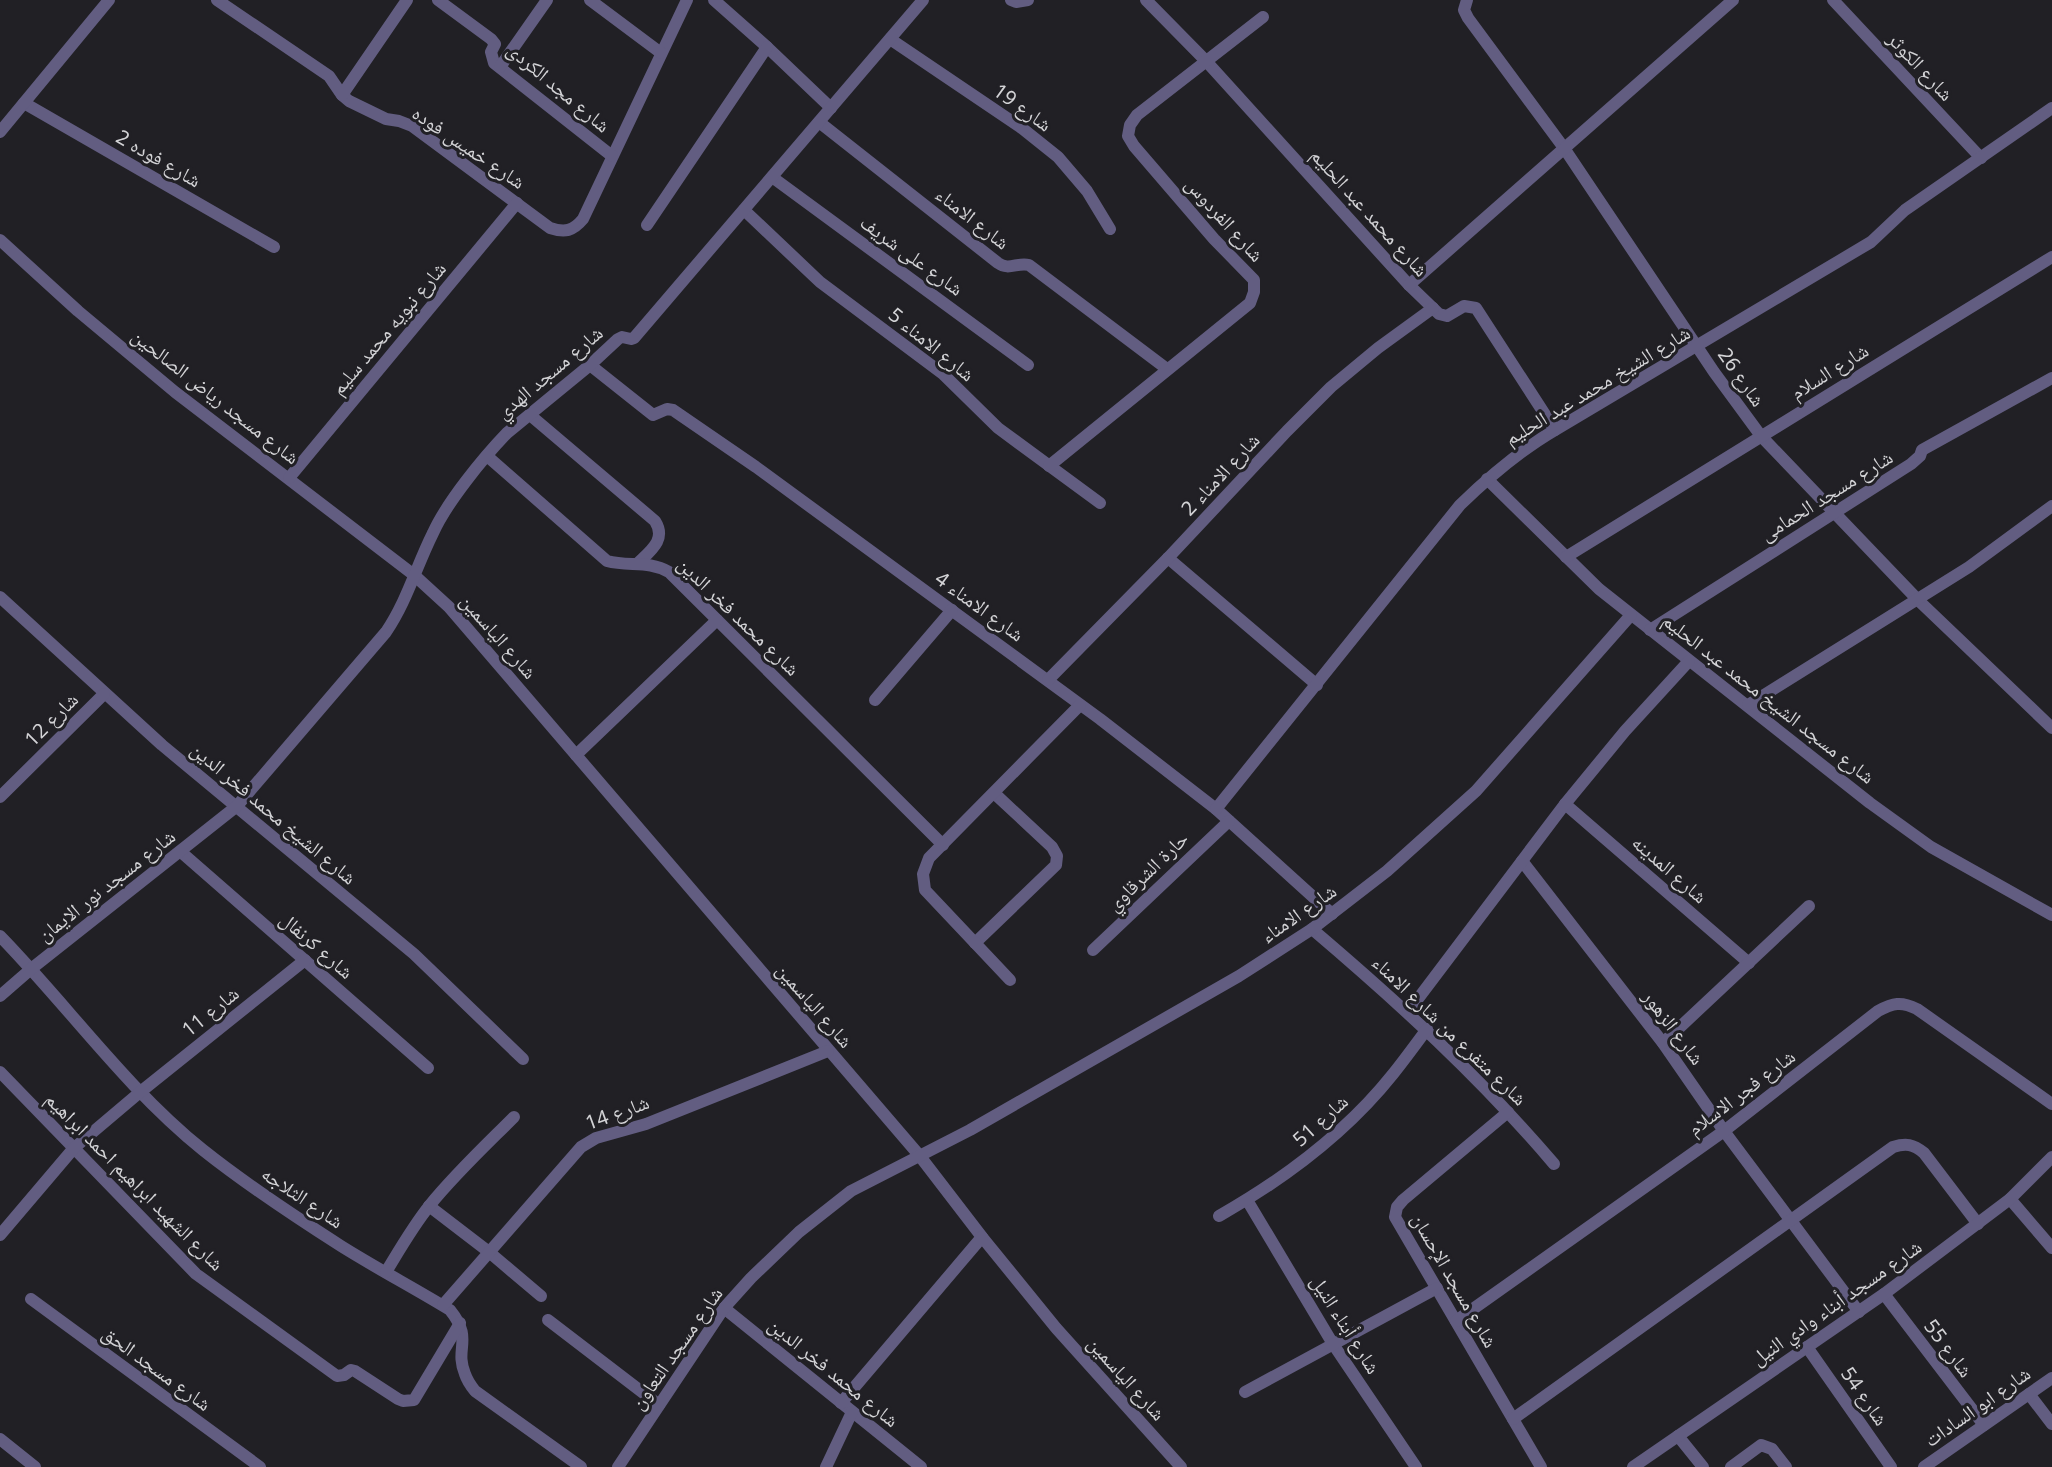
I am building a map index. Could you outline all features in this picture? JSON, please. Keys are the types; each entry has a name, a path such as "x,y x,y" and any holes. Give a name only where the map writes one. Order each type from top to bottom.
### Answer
{"street":[{"path":"0,132 109,0"},
{"name":"شارع خميس فوده","path":"217,0 329,76 349,101 386,119 412,126 550,228 562,232 575,229 583,219 612,156"},
{"path":"342,95 407,0"},
{"name":"شارع مجد الكردى","path":"438,0 491,39 495,46 491,52 491,58 500,67 612,156"},
{"path":"500,67 548,0"},
{"path":"590,0 661,53"},
{"path":"612,156 687,0"},
{"path":"714,0 831,108"},
{"name":"شارع مسجد الهدي","path":"237,806 386,633 404,603 414,575 444,513 487,456 507,433 618,339 634,338 923,0"},
{"path":"1011,0 1016,2 1028,0"},
{"name":"شارع محمد عبد الحليم","path":"1146,0 1206,61 1409,285 1433,308"},
{"name":"شارع 26","path":"1467,0 1464,10 1468,18 1564,148 1737,405 1761,436 1918,600 2052,728"},
{"path":"1409,285 1733,0"},
{"name":"شارع الكوثر","path":"1833,0 1981,158"},
{"name":"شارع الفردوس","path":"1049,466 1250,303 1254,292 1254,280 1214,239 1134,146 1128,136 1130,125 1137,115 1263,17"},
{"name":"شارع 19","path":"890,39 1023,129 1058,157 1087,191 1110,229"},
{"path":"647,225 767,47"},
{"name":"شارع فوده 2","path":"24,103 274,247"},
{"name":"شارع الشيخ محمد عبد الحليم","path":"1216,809 1460,506 1512,457 1871,242 1905,210 2052,108"},
{"name":"شارع الامناء","path":"819,122 998,263 1007,268 1023,264 1029,266 1167,369"},
{"name":"شارع على شريف","path":"772,177 1028,365"},
{"name":"شارع نبويه محمد سليم","path":"289,478 517,203"},
{"name":"شارع الامناء 5","path":"744,210 820,282 944,374 987,419 1100,502"},
{"name":"شارع مسجد رياض الصالحين","path":"0,240 78,311 176,392 414,575"},
{"name":"شارع السلام","path":"1566,557 2052,257"},
{"path":"1433,308 1439,314 1447,316 1464,306 1476,308 1555,430"},
{"name":"شارع الامناء 2","path":"1048,680 1331,387 1378,348 1433,308"},
{"name":"شارع الامناء 4","path":"590,365 653,415 667,409 673,410 766,474 1048,680 1216,809 1332,914"},
{"name":"شارع مسجد الحمامى","path":"1650,630 1916,461 1922,450 2052,378"},
{"path":"530,415 655,521 660,536 657,544 637,564"},
{"name":"شارع محمد فخر الدين","path":"487,456 607,561 619,564 649,564 669,572 943,844"},
{"name":"شارع مسجد الشيخ محمد عبد الحليم","path":"1487,479 1566,557 1631,615 1870,802 1931,847 2052,915"},
{"path":"1748,705 1969,567 2052,507"},
{"path":"1168,558 1317,686"},
{"name":"شارع الياسمين","path":"414,575 449,608 576,755 919,1155 981,1237 1056,1328 1181,1467"},
{"name":"شارع الشيخ محمد فخر الدين","path":"0,597 162,746 414,954 523,1059"},
{"path":"875,700 952,610"},
{"name":"شارع الامناء","path":"919,1155 970,1130 1239,976 1332,914 1387,871 1476,791 1631,615"},
{"path":"576,755 717,620"},
{"path":"1408,1012 1565,804 1625,731 1689,661"},
{"name":"شارع 12","path":"0,797 104,694"},
{"path":"1010,980 926,890 923,874 930,858 943,844 1080,705"},
{"path":"975,943 1056,866 1057,856 1052,848 994,793"},
{"name":"شارع المدينه","path":"1565,804 1749,963"},
{"name":"شارع مسجد نور الايمان","path":"0,996 237,806"},
{"name":"حارة الشرقاوي","path":"1093,950 1229,821"},
{"name":"شارع كرنفال","path":"181,852 428,1068"},
{"name":"شارع الزهور","path":"1522,861 1664,1043 1724,1131 1859,1312"},
{"path":"1664,1043 1809,906"},
{"name":"شارع متفرع من شارع الامناء","path":"1312,929 1427,1029 1508,1112 1554,1164"},
{"name":"شارع الثلاجه","path":"0,936 140,1093 202,1149 271,1200 342,1246 443,1305 460,1323"},
{"name":"شارع 11","path":"0,1235 74,1148 305,960"},
{"name":"شارع فجر الاسلام","path":"1456,1321 1724,1131 1878,1011 1892,1004 1905,1003 1917,1009 2052,1104"},
{"name":"شارع 51","path":"1219,1216 1300,1164 1349,1122 1392,1075 1427,1029"},
{"name":"شارع 14","path":"443,1305 574,1154 596,1138 646,1124 828,1051"},
{"name":"شارع الشهيد ابراهيم احمد ابراهيم","path":"0,1072 196,1274 337,1376 344,1375 351,1370 355,1371 398,1399 414,1400 460,1323"},
{"name":"شارع مسجد الإحسان","path":"1508,1112 1397,1208 1395,1217 1541,1467"},
{"path":"386,1272 406,1238 429,1206 456,1175 514,1117"},
{"path":"1513,1419 1893,1148 1904,1144 1915,1146 1924,1153 1978,1224"},
{"name":"شارع مسجد التعاون","path":"618,1467 724,1308 751,1278 799,1232 851,1191 919,1155"},
{"name":"شارع مسجد أبناء وادي النيل","path":"1633,1467 1884,1294 2010,1199 2052,1157"},
{"path":"2010,1199 2052,1248"},
{"name":"شارع أبناء النيل","path":"1247,1200 1333,1344 1416,1467"},
{"path":"429,1206 541,1296"},
{"path":"841,1403 981,1237"},
{"path":"1245,1392 1437,1288"},
{"name":"شارع 55","path":"1884,1294 1984,1425"},
{"name":"شارع مسجد الحق","path":"31,1299 260,1467"},
{"name":"شارع محمد فخر الدين","path":"724,1308 921,1467"},
{"path":"548,1320 659,1406"},
{"path":"460,1323 464,1338 461,1354 464,1373 475,1391 581,1467"},
{"name":"شارع 54","path":"1807,1347 1891,1467"},
{"name":"شارع ابو السادات","path":"1930,1465 2052,1378"},
{"path":"2029,1394 2052,1424"},
{"path":"826,1467 852,1412"},
{"path":"1678,1436 1703,1467"},
{"path":"0,1439 35,1467"},
{"path":"1731,1467 1761,1445 1772,1449 1786,1467"}]}
